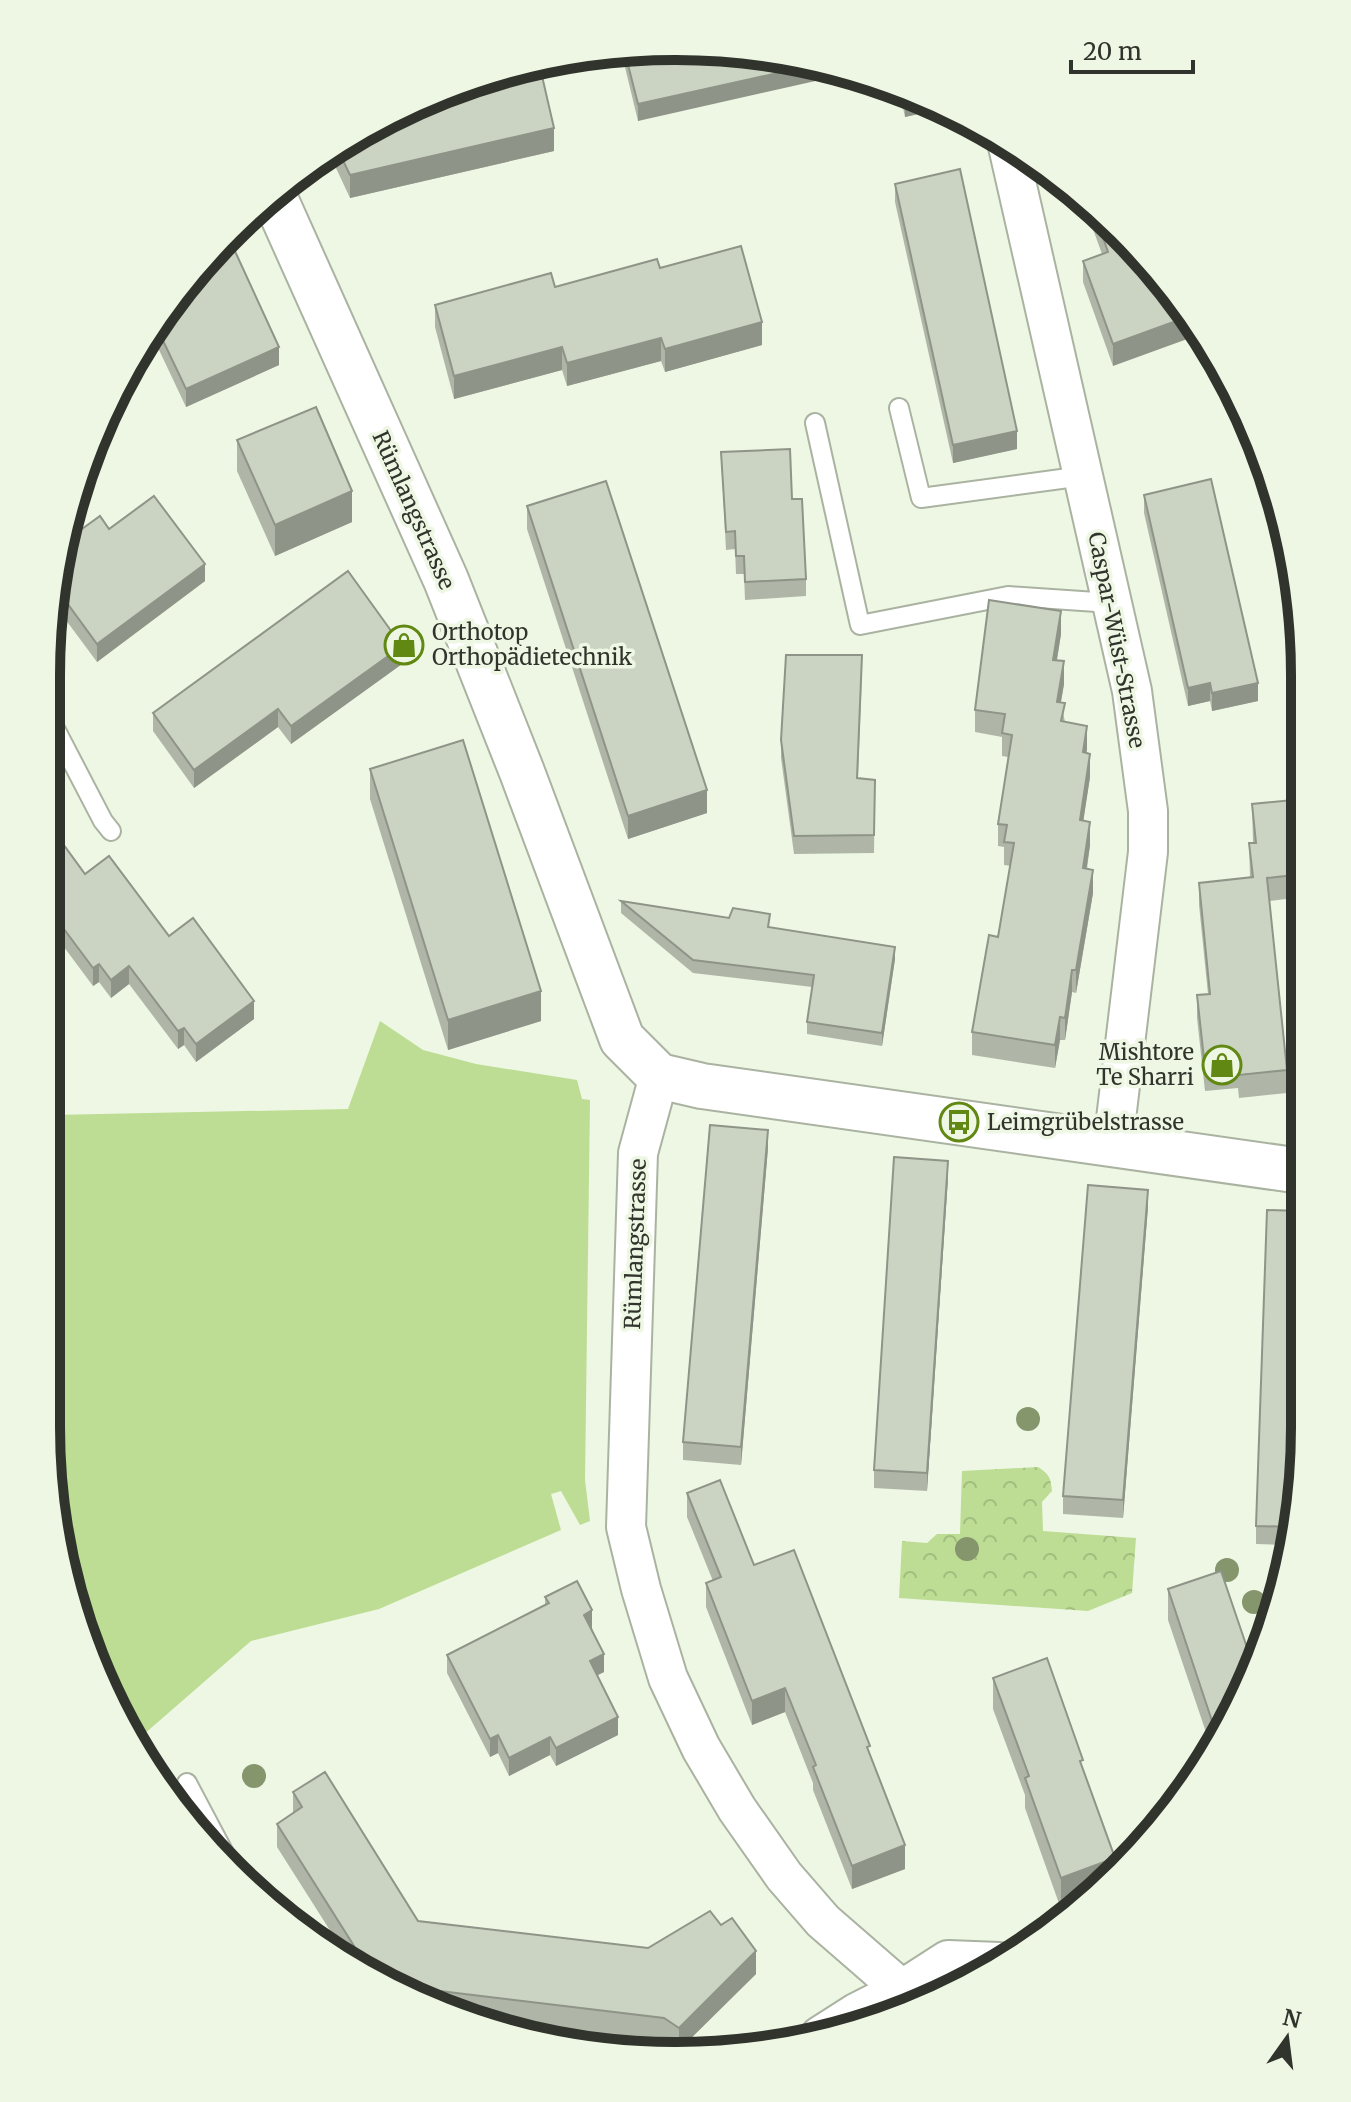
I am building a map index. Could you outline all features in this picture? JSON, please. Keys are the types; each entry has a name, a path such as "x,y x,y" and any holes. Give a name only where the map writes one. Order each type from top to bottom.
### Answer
{"street":[{"name":"Caspar-Wüst-Strasse","path":"1011,160 1132,691 1148,811 1133,997 1113,1144"},
{"name":"Rümlangstrasse","path":"278,206 446,580 622,1039 659,1076 638,1153 626,1527 668,1678 701,1748 737,1809 784,1876 823,1921 908,1995"},
{"path":"659,1076 702,1086 1291,1170"},
{"path":"852,2016 908,1995 948,1960 981,1961"}],"lane":[{"path":"899,408 921,498 1083,476"},
{"path":"815,423 860,625 1008,596 1111,603"},
{"path":"60,738 111,831"},
{"path":"187,1783 213,1832"}],"green space":[{"path":"380,1021 423,1050 476,1064 577,1080 582,1099 590,1100 585,1480 590,1521 580,1525 561,1491 551,1494 561,1530 379,1609 251,1641 143,1735 123,1699 93,1624 81,1586 65,1507 60,1426 60,1115 348,1109"},
{"path":"1038,1467 1049,1477 1052,1491 1042,1502 1043,1531 1136,1538 1132,1593 1088,1611 899,1598 902,1541 927,1543 937,1534 960,1534 962,1471"}],"building":[{"path":"716,61 788,71 638,104 627,62"},
{"path":"542,75 554,128 350,175 342,159 403,123 478,93"},
{"path":"960,169 1017,431 953,445 895,184"},
{"path":"1101,231 1138,270 1178,321 1113,344 1083,261 1108,252"},
{"path":"741,246 762,322 665,349 661,338 567,363 562,347 454,376 435,305 551,273 555,287 657,259 660,268"},
{"path":"233,247 279,347 186,389 162,338 187,301"},
{"path":"316,407 352,491 275,525 237,440"},
{"path":"790,449 792,499 802,499 806,579 745,582 744,556 736,556 735,531 726,532 721,452"},
{"path":"1211,479 1258,683 1212,693 1210,683 1188,688 1144,495"},
{"path":"606,481 707,790 628,816 527,506"},
{"path":"154,496 205,564 97,644 65,599 65,595 77,532 100,516 109,529"},
{"path":"348,571 402,646 291,726 278,709 194,770 153,713"},
{"path":"989,600 1061,611 1053,660 1064,661 1057,702 1065,703 1061,721 1087,726 1083,752 1090,754 1080,820 1090,822 1083,868 1093,870 1076,970 1072,970 1065,1018 1060,1017 1055,1045 972,1032 989,935 998,937 1014,843 1004,842 1007,825 998,824 1012,735 1002,733 1005,714 975,710"},
{"path":"786,655 862,655 857,778 875,780 874,835 794,836 781,740"},
{"path":"463,740 541,991 448,1020 370,769"},
{"path":"1291,800 1291,875 1267,878 1287,1070 1239,1075 1238,1065 1205,1068 1197,995 1210,994 1199,883 1253,877 1249,843 1256,843 1252,804"},
{"path":"60,840 85,874 109,856 169,936 193,918 254,1001 196,1044 184,1028 178,1031 129,966 111,980 99,964 93,968 60,924"},
{"path":"621,901 729,918 733,908 770,914 768,927 895,947 882,1033 807,1022 814,975 693,960"},
{"path":"710,1125 768,1130 741,1447 683,1442"},
{"path":"894,1157 948,1161 927,1473 874,1470"},
{"path":"1088,1185 1148,1190 1123,1500 1063,1496"},
{"path":"1267,1210 1291,1211 1291,1426 1286,1507 1283,1527 1256,1526"},
{"path":"720,1480 754,1565 794,1550 905,1845 852,1866 785,1688 752,1701 706,1583 721,1577 687,1493"},
{"path":"1221,1571 1248,1651 1214,1726 1168,1589"},
{"path":"577,1581 592,1610 584,1615 604,1654 590,1661 618,1717 556,1748 550,1737 509,1758 498,1735 490,1739 447,1655 549,1603 545,1597"},
{"path":"1047,1658 1114,1858 1061,1878 1025,1778 1029,1776 993,1678"},
{"path":"325,1772 418,1921 648,1948 710,1911 721,1925 732,1918 756,1951 679,2028 664,2018 427,1989 355,1952 277,1824 302,1807 293,1792"}],"place":[{"name":"Orthotop Orthopädietechnik","path":"404,645"},
{"name":"Mishtore Te Sharri","path":"1222,1065"},
{"name":"Leimgrübelstrasse","path":"959,1122"}]}
